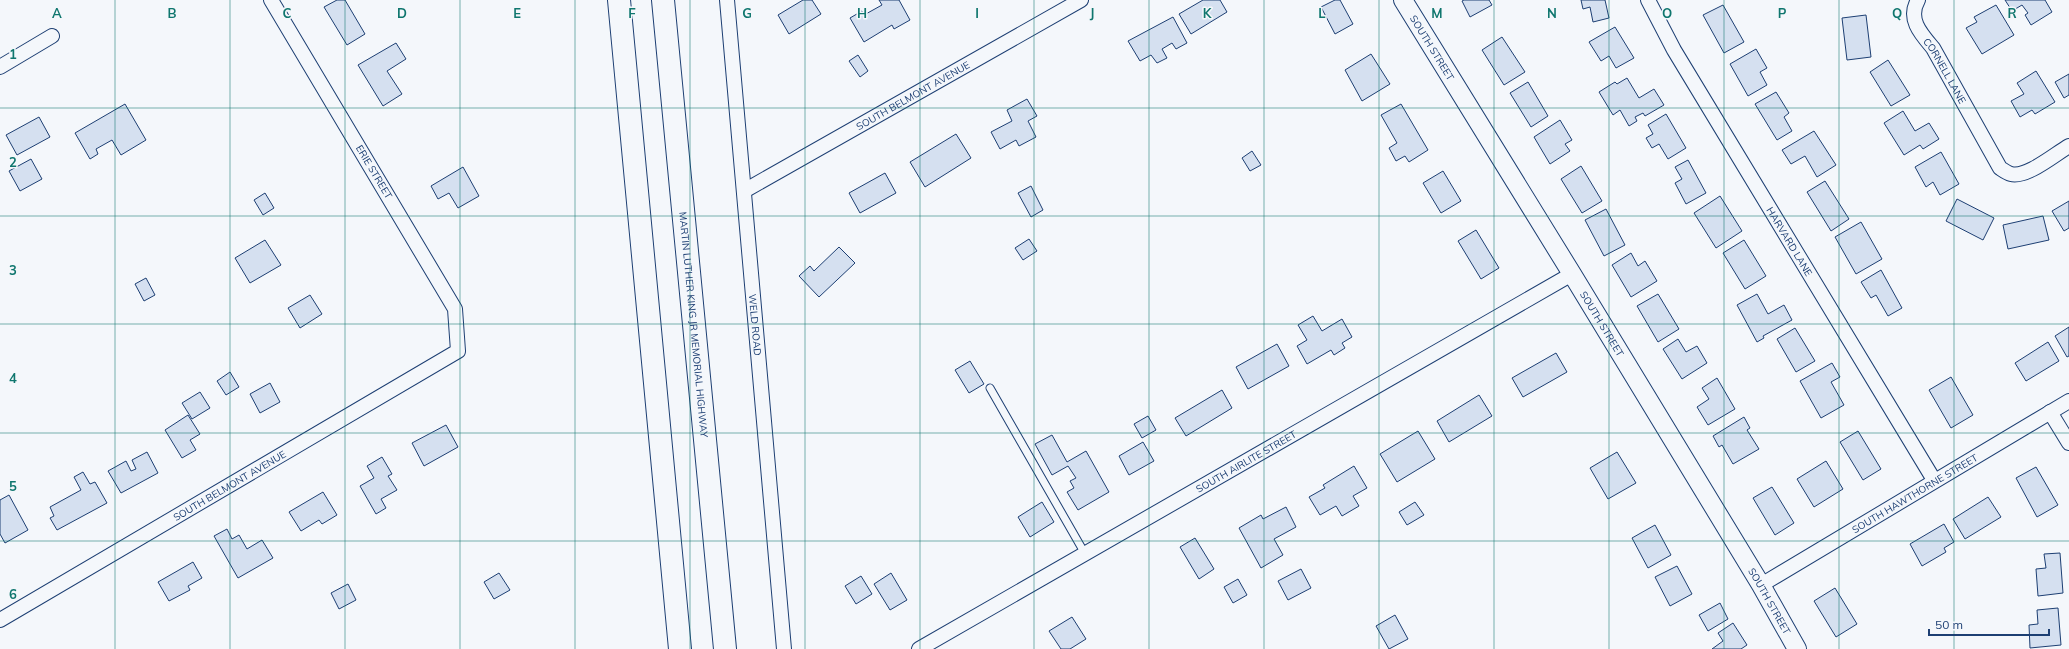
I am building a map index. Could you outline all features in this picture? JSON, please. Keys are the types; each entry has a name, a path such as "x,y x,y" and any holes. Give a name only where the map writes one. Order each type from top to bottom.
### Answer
{"highway":[{"path":"619,0 680,649"},
{"name":"MARTIN LUTHER KING JR MEMORIAL HIGHWAY","path":"663,0 726,649"}],"street":[{"name":"ERIE STREET","path":"271,0 455,309 458,351"},
{"name":"WELD ROAD","path":"727,0 784,649"},
{"name":"SOUTH BELMONT AVENUE","path":"744,191 1081,0"},
{"name":"SOUTH STREET","path":"1403,0 1761,585 1797,649"},
{"name":"HARVARD LANE","path":"1648,0 1652,12 1674,50 1934,480"},
{"name":"CORNELL LANE","path":"1918,0 1913,10 1913,19 1919,30 1933,48 2000,168 2010,174 2020,174 2029,171 2069,146"},
{"path":"0,66 52,36"},
{"name":"SOUTH AIRLITE STREET","path":"919,649 1084,552 1572,274"},
{"name":"SOUTH BELMONT AVENUE","path":"0,620 458,351"},
{"name":"SOUTH HAWTHORNE STREET","path":"1761,585 1934,480 2069,401"},
{"path":"2050,412 2069,443"}],"lane":[{"path":"990,388 1084,552"}],"building":[{"path":"337,0 345,0 365,34 347,45 324,7"},
{"path":"803,0 812,0 821,14 789,34 778,15"},
{"path":"879,0 899,0 910,20 894,29 892,25 864,42 850,18 862,11 864,15 882,5"},
{"path":"1203,0 1220,0 1227,12 1191,34 1179,14"},
{"path":"1335,0 1340,0 1353,24 1335,34 1321,7"},
{"path":"1489,0 1492,5 1470,17 1462,1"},
{"path":"1581,0 1605,0 1609,18 1593,22 1590,7 1583,9"},
{"path":"2005,0 2045,0 2052,12 2031,25 2025,15 2028,13 2022,5 2012,11"},
{"path":"1723,5 1744,42 1724,53 1703,15"},
{"path":"1996,5 2014,35 1982,54 1966,28 1977,22 1974,17"},
{"path":"1866,15 1871,57 1847,60 1842,18"},
{"path":"1173,17 1187,43 1176,49 1172,43 1162,49 1167,58 1157,63 1151,55 1140,61 1128,41"},
{"path":"1615,27 1634,58 1616,68 1609,56 1601,61 1589,42"},
{"path":"1502,37 1525,72 1504,85 1482,50"},
{"path":"396,43 406,59 387,71 402,94 383,106 358,65"},
{"path":"1756,49 1767,68 1760,72 1767,85 1748,96 1730,64"},
{"path":"1371,54 1390,84 1362,101 1345,70"},
{"path":"858,55 868,71 860,77 849,61"},
{"path":"1888,60 1910,95 1891,106 1870,72"},
{"path":"2036,71 2055,102 2035,114 2032,110 2020,117 2011,101 2024,94 2017,83"},
{"path":"2069,74 2069,95 2064,98 2055,82"},
{"path":"1627,78 1639,98 1654,89 1664,105 1645,116 1643,113 1635,117 1637,121 1629,126 1620,110 1613,115 1599,92 1615,82 1617,84"},
{"path":"1528,82 1548,116 1531,127 1510,93"},
{"path":"1776,92 1789,113 1784,117 1792,131 1777,140 1755,104"},
{"path":"1027,99 1037,116 1028,121 1036,137 1019,146 1016,140 1000,149 991,132 1012,121 1007,110"},
{"path":"125,104 146,140 121,155 112,140 96,149 98,154 90,159 75,133"},
{"path":"1401,104 1428,150 1409,162 1405,156 1396,161 1389,148 1397,143 1381,115"},
{"path":"1903,111 1915,131 1929,123 1939,139 1923,149 1920,145 1904,155 1884,123"},
{"path":"1666,114 1686,148 1668,159 1659,144 1652,148 1646,138 1653,134 1648,125"},
{"path":"39,117 50,137 17,155 6,135"},
{"path":"1560,120 1572,140 1565,144 1570,151 1550,164 1534,137"},
{"path":"1814,131 1836,165 1817,177 1805,156 1791,164 1782,150"},
{"path":"956,134 971,158 925,187 910,162"},
{"path":"1252,151 1261,165 1250,171 1242,158"},
{"path":"1941,152 1959,184 1940,195 1933,182 1926,187 1915,167"},
{"path":"31,159 42,179 20,191 9,171"},
{"path":"1688,160 1706,193 1686,204 1675,183 1682,179 1675,167"},
{"path":"1581,166 1602,201 1582,213 1561,179"},
{"path":"463,167 479,196 458,208 449,193 438,199 431,186"},
{"path":"1443,171 1461,201 1441,213 1423,183"},
{"path":"885,173 896,193 860,213 849,193"},
{"path":"1825,181 1849,219 1831,231 1807,192"},
{"path":"1031,186 1043,210 1031,217 1018,193"},
{"path":"265,193 274,208 263,215 254,200"},
{"path":"1720,196 1742,231 1716,248 1694,213"},
{"path":"1957,199 1994,218 1983,240 1946,221"},
{"path":"2069,201 2069,228 2064,231 2052,211"},
{"path":"1606,209 1625,245 1604,256 1585,220"},
{"path":"2043,216 2049,240 2008,249 2003,225"},
{"path":"1861,222 1882,259 1856,274 1835,237"},
{"path":"1476,230 1499,268 1481,279 1458,241"},
{"path":"1029,239 1037,251 1023,260 1015,248"},
{"path":"265,240 281,265 250,283 235,258"},
{"path":"1744,240 1766,276 1745,289 1723,253"},
{"path":"839,247 855,263 819,297 799,276 810,266 814,271"},
{"path":"1631,253 1638,266 1645,261 1657,281 1631,297 1612,265"},
{"path":"1881,270 1902,308 1888,316 1876,295 1871,298 1861,282"},
{"path":"146,278 155,295 144,301 135,284"},
{"path":"1658,294 1679,329 1658,342 1637,306"},
{"path":"1757,294 1768,314 1784,305 1792,320 1763,336 1764,338 1757,342 1737,305"},
{"path":"310,295 322,314 300,328 288,308"},
{"path":"1313,316 1322,331 1342,319 1352,337 1342,343 1345,348 1334,355 1331,350 1307,364 1297,346 1307,340 1298,325"},
{"path":"2069,327 2069,356 2067,357 2055,336"},
{"path":"1795,328 1815,361 1796,372 1777,339"},
{"path":"1678,339 1686,352 1697,346 1707,363 1682,379 1663,349"},
{"path":"2048,342 2059,361 2026,381 2015,363"},
{"path":"1277,344 1289,366 1248,389 1236,367"},
{"path":"1556,353 1567,372 1523,397 1512,378"},
{"path":"970,361 984,384 969,393 955,370"},
{"path":"1832,363 1840,377 1831,382 1844,405 1821,418 1800,381"},
{"path":"230,372 239,387 226,395 217,381"},
{"path":"1951,377 1973,415 1951,428 1929,390"},
{"path":"1717,378 1735,409 1708,425 1697,407 1709,399 1702,388"},
{"path":"270,383 280,402 260,413 250,394"},
{"path":"1222,390 1232,408 1186,436 1175,418"},
{"path":"200,392 210,408 192,419 182,403"},
{"path":"1479,395 1492,416 1449,442 1437,421"},
{"path":"188,415 200,434 190,440 196,450 182,458 165,430"},
{"path":"1148,416 1156,430 1142,438 1134,424"},
{"path":"1744,417 1750,428 1747,430 1759,449 1733,464 1722,445 1719,447 1713,436"},
{"path":"446,425 458,447 424,466 412,443"},
{"path":"1418,431 1435,459 1397,482 1380,454"},
{"path":"1858,431 1881,469 1863,480 1840,442"},
{"path":"1052,435 1067,462 1086,451 1109,492 1078,510 1067,492 1074,488 1070,481 1076,478 1068,466 1052,475 1035,444"},
{"path":"1143,442 1154,461 1129,475 1119,456"},
{"path":"147,452 158,473 121,493 108,471 126,461 131,471 136,469 132,460"},
{"path":"1617,452 1636,483 1608,499 1590,468"},
{"path":"382,457 392,474 388,476 397,490 381,499 386,508 376,514 360,486 374,478 367,466"},
{"path":"1826,461 1843,489 1814,507 1797,479"},
{"path":"1354,466 1367,488 1353,496 1359,506 1342,516 1336,506 1320,515 1309,497 1325,488 1323,485"},
{"path":"2036,467 2058,505 2037,517 2016,478"},
{"path":"83,472 90,484 95,482 107,503 57,530 50,518 54,516 50,507 81,490 74,477"},
{"path":"1772,487 1794,523 1775,535 1753,498"},
{"path":"323,492 337,515 322,524 319,520 301,531 289,512"},
{"path":"9,495 28,530 5,543 0,534 0,500"},
{"path":"1988,497 2001,517 1965,539 1953,519"},
{"path":"1042,502 1054,522 1030,537 1018,517"},
{"path":"1415,502 1424,515 1407,525 1399,512"},
{"path":"1286,507 1296,527 1274,539 1283,555 1261,568 1239,528 1261,515 1263,519"},
{"path":"1944,524 1954,542 1944,548 1946,552 1922,566 1910,544"},
{"path":"1655,525 1671,555 1648,568 1632,538"},
{"path":"227,529 232,539 239,535 247,549 262,540 273,558 238,578 214,536"},
{"path":"1195,538 1214,569 1199,579 1180,547"},
{"path":"2060,553 2063,593 2038,596 2036,569 2046,568 2044,554"},
{"path":"193,562 202,578 188,586 190,590 169,601 158,582"},
{"path":"1677,566 1692,594 1670,606 1655,577"},
{"path":"1301,569 1311,588 1288,600 1278,581"},
{"path":"499,573 510,590 494,599 484,582"},
{"path":"891,573 907,600 890,610 874,584"},
{"path":"861,576 872,594 856,604 845,586"},
{"path":"1238,579 1247,595 1233,603 1224,587"},
{"path":"348,584 356,600 339,609 331,593"},
{"path":"1835,588 1857,624 1836,637 1814,601"},
{"path":"1720,603 1728,619 1708,631 1699,615"},
{"path":"2058,608 2061,645 2030,648 2029,625 2038,624 2037,610"},
{"path":"1395,615 1408,639 1389,649 1376,626"},
{"path":"1072,617 1086,639 1070,649 1061,649 1049,631"},
{"path":"1733,623 1747,645 1741,649 1712,649 1723,641 1718,633"}]}
